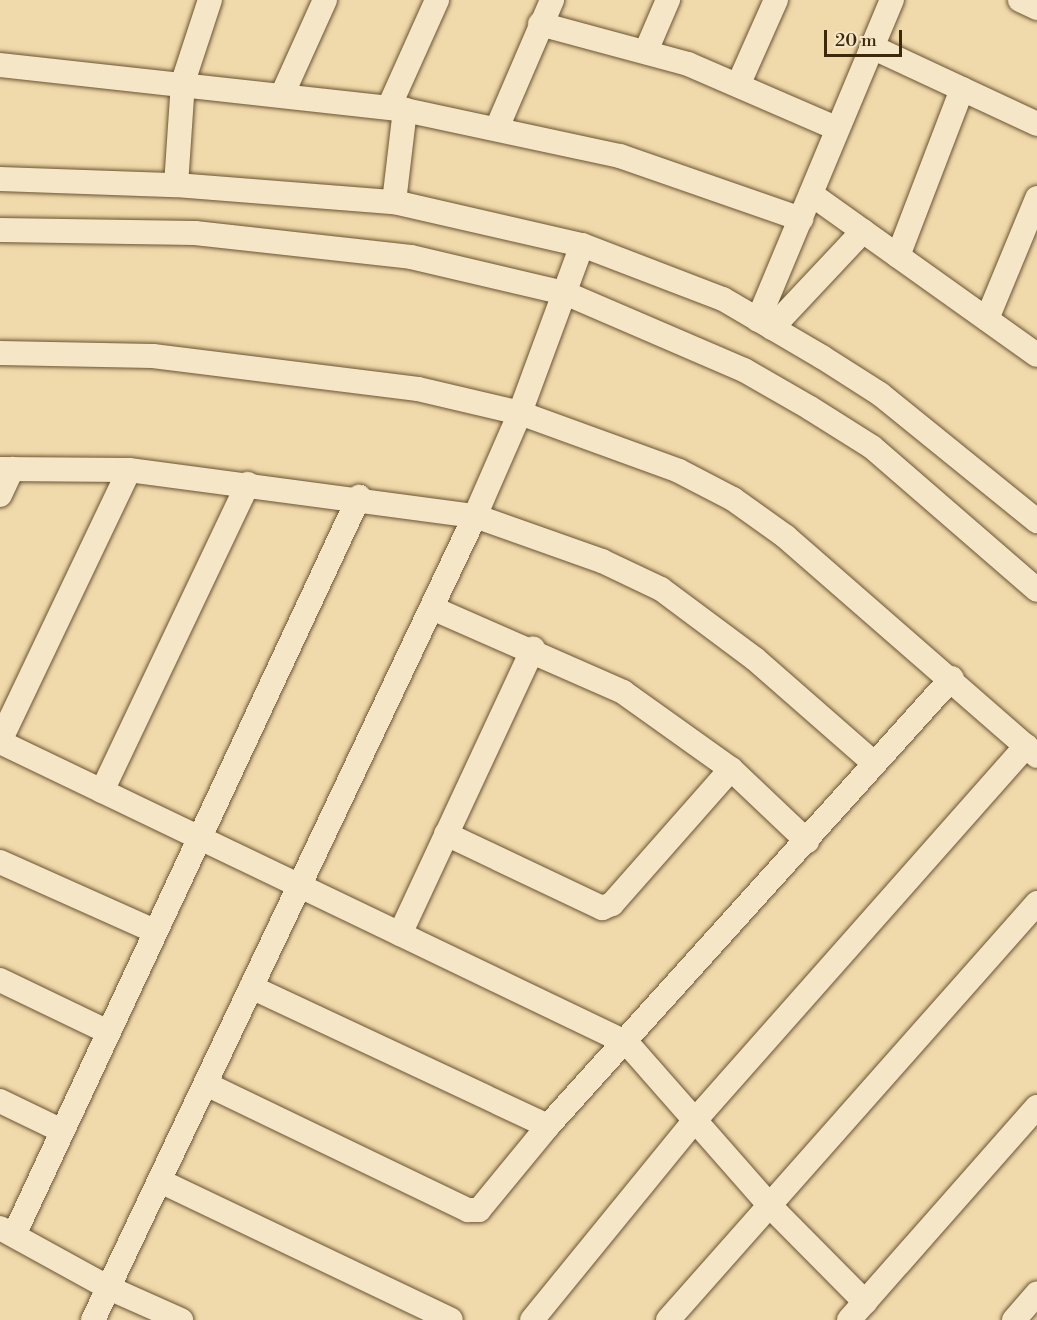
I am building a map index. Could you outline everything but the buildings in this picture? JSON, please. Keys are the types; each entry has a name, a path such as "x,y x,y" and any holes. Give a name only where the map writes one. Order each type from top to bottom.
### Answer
{"street":[{"path":"176,185 183,82 210,0"},
{"path":"283,93 325,0"},
{"path":"394,202 397,108 436,0"},
{"path":"496,128 552,0"},
{"path":"646,51 668,0"},
{"path":"739,83 776,0"},
{"path":"765,324 801,219 836,128 892,0"},
{"path":"1020,0 1037,8"},
{"path":"540,24 646,51 739,83 836,128"},
{"path":"872,47 1037,124"},
{"path":"0,65 183,82 397,108 496,128 694,178 801,219"},
{"path":"898,256 962,89"},
{"path":"0,179 176,185 394,202 580,250 693,286 765,324 880,394 1037,521"},
{"path":"811,194 1037,355"},
{"path":"987,320 1037,198"},
{"path":"0,230 195,233 411,257 567,287 744,370 872,447 1037,590"},
{"path":"765,324 863,231"},
{"path":"93,1320 475,516 520,413 580,250"},
{"path":"0,352 153,356 289,370 418,389 520,413 679,471 733,499 786,537 952,678 1032,751 697,1118 532,1320"},
{"path":"0,495 6,469 129,470 359,497 475,516 602,561 661,589 747,652 875,764"},
{"path":"129,470 0,742 627,1043 697,1118 771,1207 865,1302"},
{"path":"102,791 248,484"},
{"path":"181,1320 109,1288 7,1231 62,1131 359,497"},
{"path":"432,608 533,649 623,692 731,769 807,841"},
{"path":"400,934 533,649"},
{"path":"206,1084 474,1211 484,1206 548,1126 627,1043 952,678"},
{"path":"446,834 602,908 612,904 731,769"},
{"path":"0,862 154,931"},
{"path":"668,1320 771,1207 1037,903"},
{"path":"0,980 108,1032"},
{"path":"251,987 548,1126"},
{"path":"0,1101 62,1131"},
{"path":"849,1320 1037,1107"},
{"path":"160,1181 451,1320"},
{"path":"1014,1320 1037,1294"}]}
